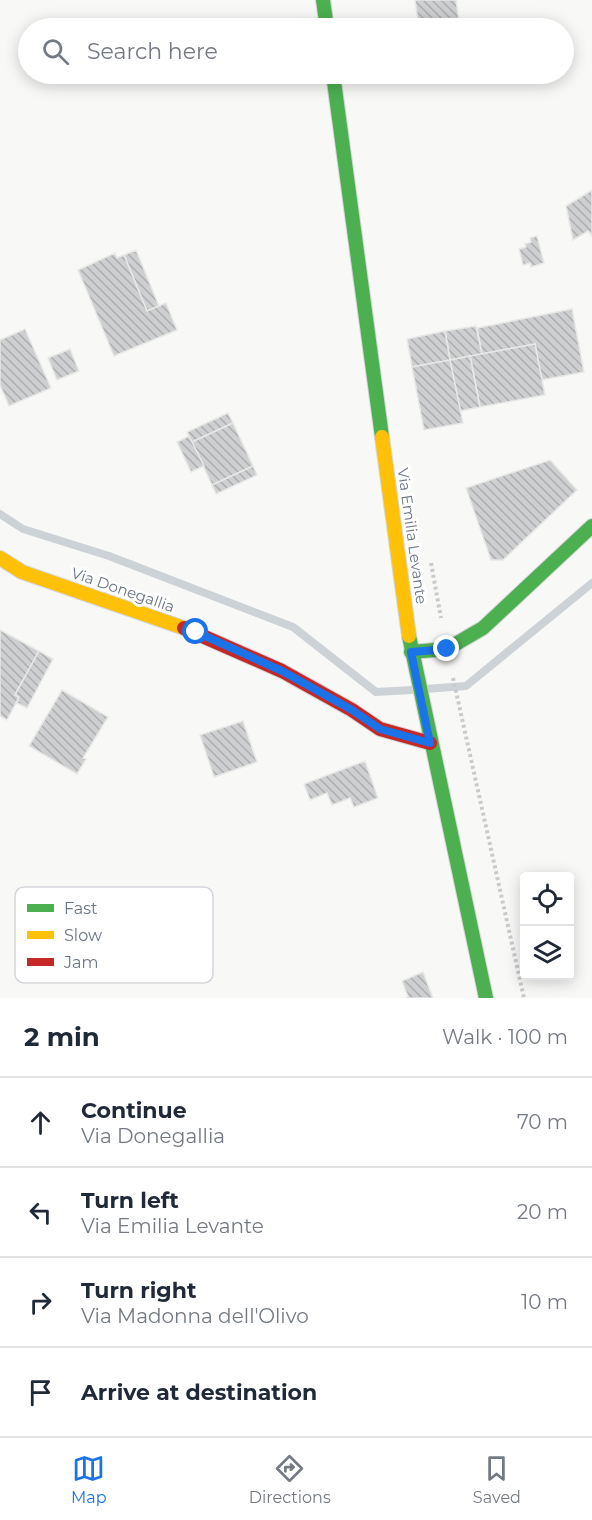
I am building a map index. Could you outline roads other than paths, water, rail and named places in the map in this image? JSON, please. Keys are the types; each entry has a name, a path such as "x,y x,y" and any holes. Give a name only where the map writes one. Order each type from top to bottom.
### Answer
{"main road":[{"path":"323,0 326,18"},
{"name":"Via Emilia Levante","path":"334,84 411,652 486,998"},
{"path":"411,652 447,649 483,628 592,526"},
{"name":"Via Donegallia","path":"0,558 22,572 196,632 282,671 352,710 380,729 430,743"}],"waterway":[{"path":"0,514 23,529 109,556 293,627 376,692 412,690"},
{"path":"425,689 466,686 592,583"}]}
